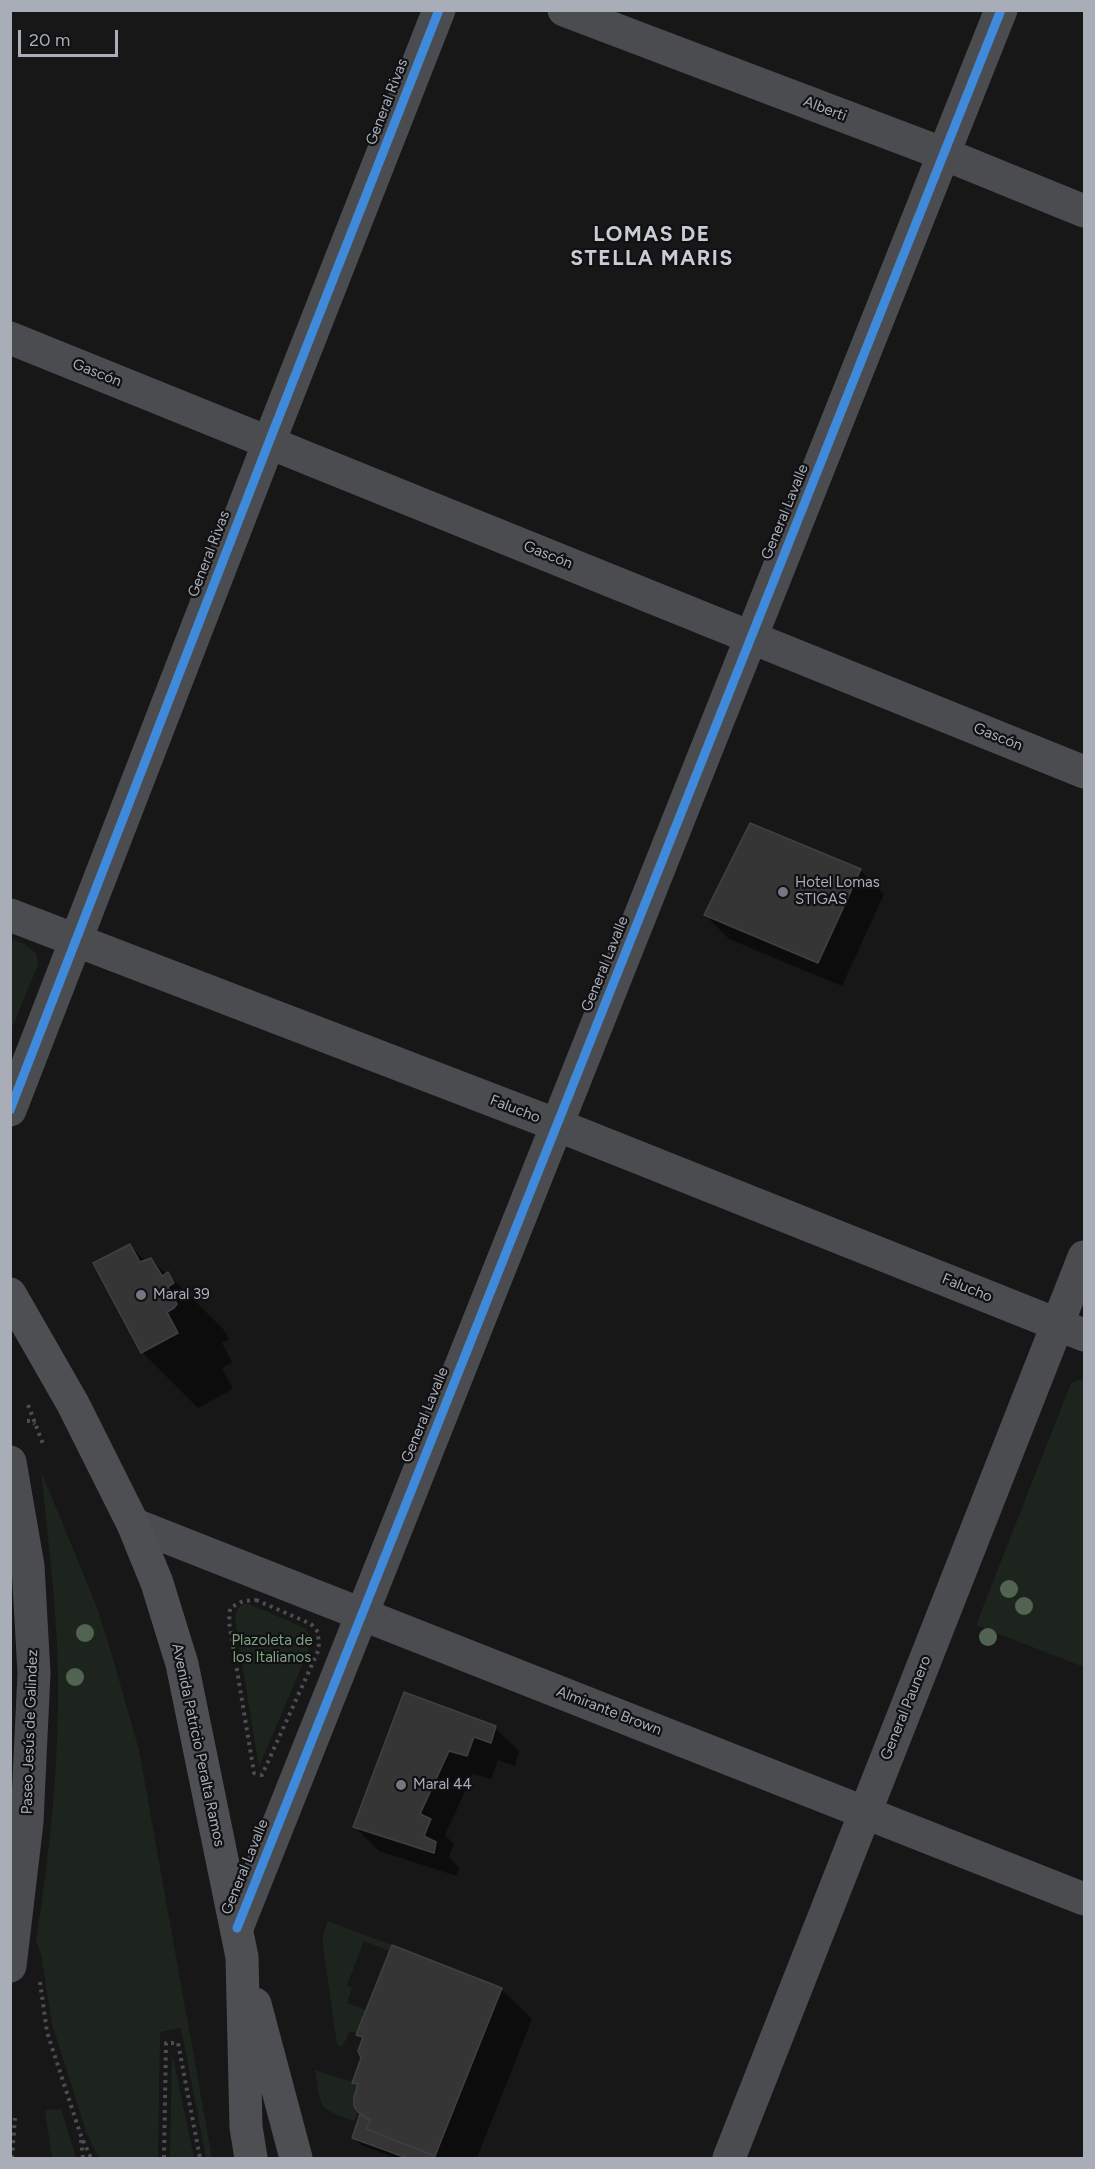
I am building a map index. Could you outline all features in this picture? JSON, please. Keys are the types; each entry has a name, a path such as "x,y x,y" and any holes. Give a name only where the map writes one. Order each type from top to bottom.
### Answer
{"main road":[{"name":"Avenida Patricio Peralta Ramos","path":"10,1294 73,1404 133,1524 157,1583 182,1664 239,1942 246,2127 251,2158"},
{"path":"239,1942 296,2158"}],"street":[{"name":"General Rivas","path":"10,1110 439,10"},
{"name":"Alberti","path":"564,10 944,154 1084,211"},
{"name":"General Lavalle","path":"239,1942 362,1614 1001,10"},
{"name":"Gascón","path":"10,338 1084,772"},
{"name":"Falucho","path":"10,915 557,1125 1071,1330"},
{"name":"General Paunero","path":"729,2158 865,1812 1071,1330 1084,1257"},
{"name":"Paseo Jesús de Galindez","path":"10,1462 28,1566 34,1673 27,1822 25,1971"},
{"name":"Almirante Brown","path":"133,1524 1084,1899"}],"path":[{"path":"28,1405 43,1444"},
{"path":"27,1421 35,1424"},
{"path":"256,1600 310,1624 318,1632 319,1649 262,1775 254,1773 229,1622 230,1608 243,1601 256,1600"},
{"path":"25,1971 81,2136 92,2158"},
{"path":"164,2158 166,2043 178,2043 200,2158"},
{"path":"12,2158 15,2118"},
{"path":"81,2136 83,2158"}],"green space":[{"path":"11,939 24,944 36,953 38,965 11,1030"},
{"path":"1084,1378 1084,1667 976,1625 1071,1383"},
{"path":"41,1471 96,1605 139,1750 212,2158 206,2158 181,2028 160,2032 158,2158 99,2158 87,2134 52,2024 41,1954 36,1940 53,1808 58,1709 56,1625"},
{"name":"Plazoleta de los Italianos","path":"246,1603 303,1627 310,1639 309,1649 259,1767 235,1620 237,1610"},
{"path":"328,1921 392,1945 389,1951 364,1941 347,1985 352,1988 347,2003 366,2010 357,2033 350,2031 342,2047 337,2045 323,1945 323,1934"},
{"path":"173,2057 194,2158 170,2158"},
{"path":"315,2070 358,2084 354,2098 358,2112 354,2121 333,2113 323,2105 320,2100"},
{"path":"61,2109 76,2158 52,2158 45,2110"}],"building":[{"name":"Hotel Lomas STIGAS","path":"750,823 861,869 818,963 704,915"},
{"name":"Maral 39","path":"130,1244 140,1262 151,1258 162,1276 168,1272 174,1283 168,1287 177,1304 167,1312 178,1333 141,1353 93,1263"},
{"name":"Maral 44","path":"404,1692 496,1726 491,1743 474,1737 467,1756 449,1751 420,1814 431,1819 424,1836 436,1842 434,1853 353,1827"},
{"path":"392,1945 502,1988 435,2156 366,2129 370,2120 358,2112 354,2106 358,2084 352,2083 361,2058 358,2051 363,2037 356,2035"},
{"path":"360,2114 370,2120 366,2129 435,2156 435,2158 407,2158 352,2138"}],"cycle path":[{"path":"10,1110 439,10"},
{"path":"237,1928 1001,10"}],"place":[{"name":"Hotel Lomas STIGAS","path":"783,892"},
{"name":"Maral 39","path":"141,1295"},
{"name":"Maral 44","path":"401,1785"}],"district":[{"name":"LOMAS DE STELLA MARIS","path":"652,247"}]}
